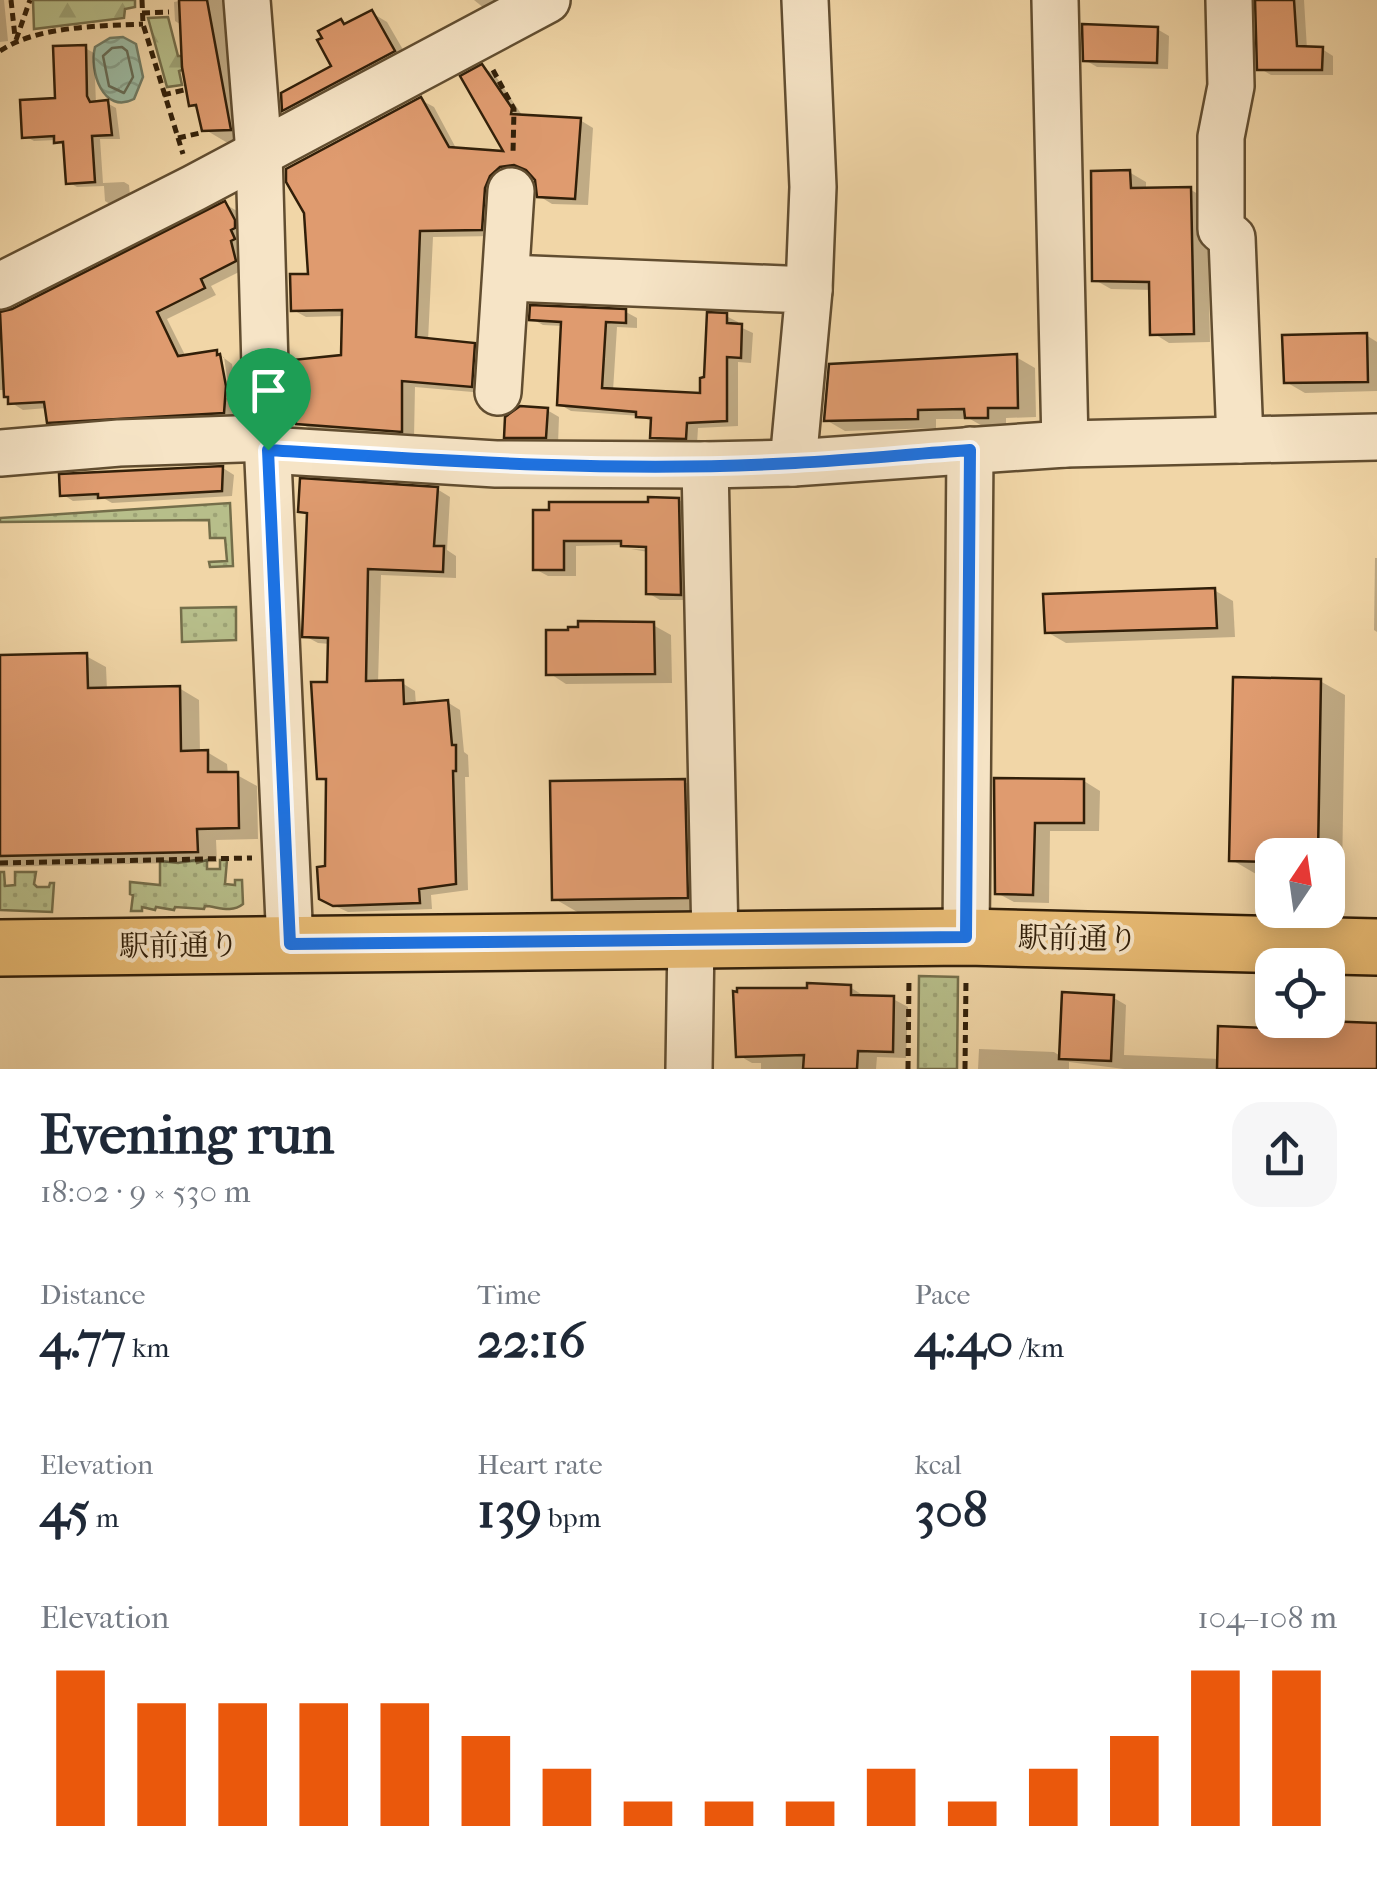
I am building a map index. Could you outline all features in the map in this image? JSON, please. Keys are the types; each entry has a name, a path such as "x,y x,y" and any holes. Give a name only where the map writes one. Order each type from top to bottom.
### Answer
{"main road":[{"name":"駅前通り","path":"0,948 703,939 966,952 1377,947"}],"street":[{"path":"247,0 259,154 267,444 290,944"},
{"path":"0,286 259,154 547,0"},
{"path":"794,463 809,290 812,187 804,0"},
{"path":"1055,0 1065,444"},
{"path":"1230,0 1231,86 1221,138 1220,229 1232,238 1240,440"},
{"path":"498,392 512,192"},
{"path":"506,278 809,290"},
{"path":"0,453 118,443 267,444 496,464 706,465 794,463 1065,444 1377,438"},
{"path":"966,952 970,450"},
{"path":"689,1069 703,939 706,465"}],"path":[{"path":"11,0 16,40"},
{"path":"16,40 30,0"},
{"path":"142,0 143,24 184,156"},
{"path":"142,12 169,12"},
{"path":"0,51 16,40 89,27 143,24"},
{"path":"475,38 514,108 512,192"},
{"path":"163,95 184,90"},
{"path":"178,138 200,133"},
{"path":"0,863 256,858"},
{"path":"965,1069 966,952"},
{"path":"908,1069 909,965"}],"green space":[{"path":"33,0 135,0 135,7 125,9 124,18 34,29"},
{"path":"168,17 178,56 193,56 193,66 179,71 182,85 167,87 148,18"},
{"path":"230,503 233,566 210,567 209,562 227,561 225,538 210,538 209,520 0,522 0,518"},
{"path":"236,607 236,640 182,642 181,608"},
{"path":"207,860 207,869 220,869 220,860 227,860 225,884 235,885 235,880 242,880 243,904 229,909 142,907 142,911 131,911 130,882 160,885 160,861"},
{"path":"0,872 4,872 5,886 15,885 15,872 36,872 37,887 54,883 52,912 0,910"},
{"path":"919,976 958,977 957,1069 918,1069"}],"water":[{"path":"123,37 136,44 143,77 134,99 123,102 106,96 97,78 94,57 95,47 110,38"}],"building":[{"path":"179,0 207,0 231,130 202,131 196,105 189,106 182,67"},
{"path":"1255,0 1294,0 1297,46 1323,47 1322,70 1257,70"},
{"path":"372,10 395,51 282,111 281,93 331,66 317,40 322,38 318,31"},
{"path":"1082,24 1158,27 1157,63 1083,61"},
{"path":"86,45 87,96 90,102 108,100 112,135 92,136 95,182 66,184 63,142 54,143 54,136 22,138 20,100 55,98 53,46"},
{"path":"482,64 512,108 511,114 581,118 575,199 537,197 535,180 526,170 514,165 500,167 485,188 482,230 420,231 416,337 475,343 472,387 402,381 402,432 296,424 292,360 341,355 342,310 291,311 290,274 308,274 304,213 286,182 286,169 421,97 449,147 503,151 460,76"},
{"path":"1130,170 1131,188 1191,187 1194,334 1150,335 1149,282 1092,281 1091,171"},
{"path":"225,201 235,220 231,230 235,239 231,241 236,261 201,279 205,288 157,312 178,356 217,350 220,354 226,386 224,413 47,423 44,402 8,404 8,397 4,397 0,312"},
{"path":"530,305 626,309 626,323 606,322 602,388 700,393 707,312 727,313 727,323 742,324 741,358 727,357 727,421 687,423 686,439 650,438 651,418 636,417 636,412 557,405 561,322 529,320"},
{"path":"1367,333 1368,382 1284,383 1282,335"},
{"path":"1017,354 1018,408 988,408 988,418 965,418 964,409 918,410 918,419 824,421 829,364"},
{"path":"520,406 548,408 546,438 504,438 505,417"},
{"path":"223,466 222,491 98,498 98,494 60,496 59,474"},
{"path":"300,478 438,487 434,546 444,546 443,572 368,569 366,681 403,680 404,704 448,700 452,745 456,745 456,884 419,889 420,903 333,906 319,899 317,867 325,866 326,779 317,779 311,682 327,682 328,638 302,637 307,513 298,512"},
{"path":"648,497 679,498 681,595 646,594 646,547 621,546 621,541 564,541 564,570 533,570 533,510 549,510 549,502 648,502"},
{"path":"1215,588 1217,628 1045,633 1043,594"},
{"path":"578,621 654,622 655,674 546,675 546,630 568,630 578,627"},
{"path":"87,653 88,688 180,686 181,751 208,750 208,772 238,772 239,828 197,829 198,852 0,856 0,655"},
{"path":"1233,677 1321,679 1318,838 1255,838 1255,862 1229,861"},
{"path":"994,778 1084,779 1084,823 1035,823 1033,895 995,894"},
{"path":"685,779 688,898 552,900 550,781"},
{"path":"807,983 851,985 851,995 894,996 893,1052 858,1051 857,1069 803,1069 804,1055 736,1057 733,991 807,988"},
{"path":"1062,992 1114,995 1111,1061 1059,1059"},
{"path":"1345,1022 1377,1023 1377,1069 1217,1069 1218,1026 1255,1028 1255,1038 1345,1038"}],"route":[{"path":"268,450 496,464 706,465 970,450 966,937 290,944 268,450"}]}
